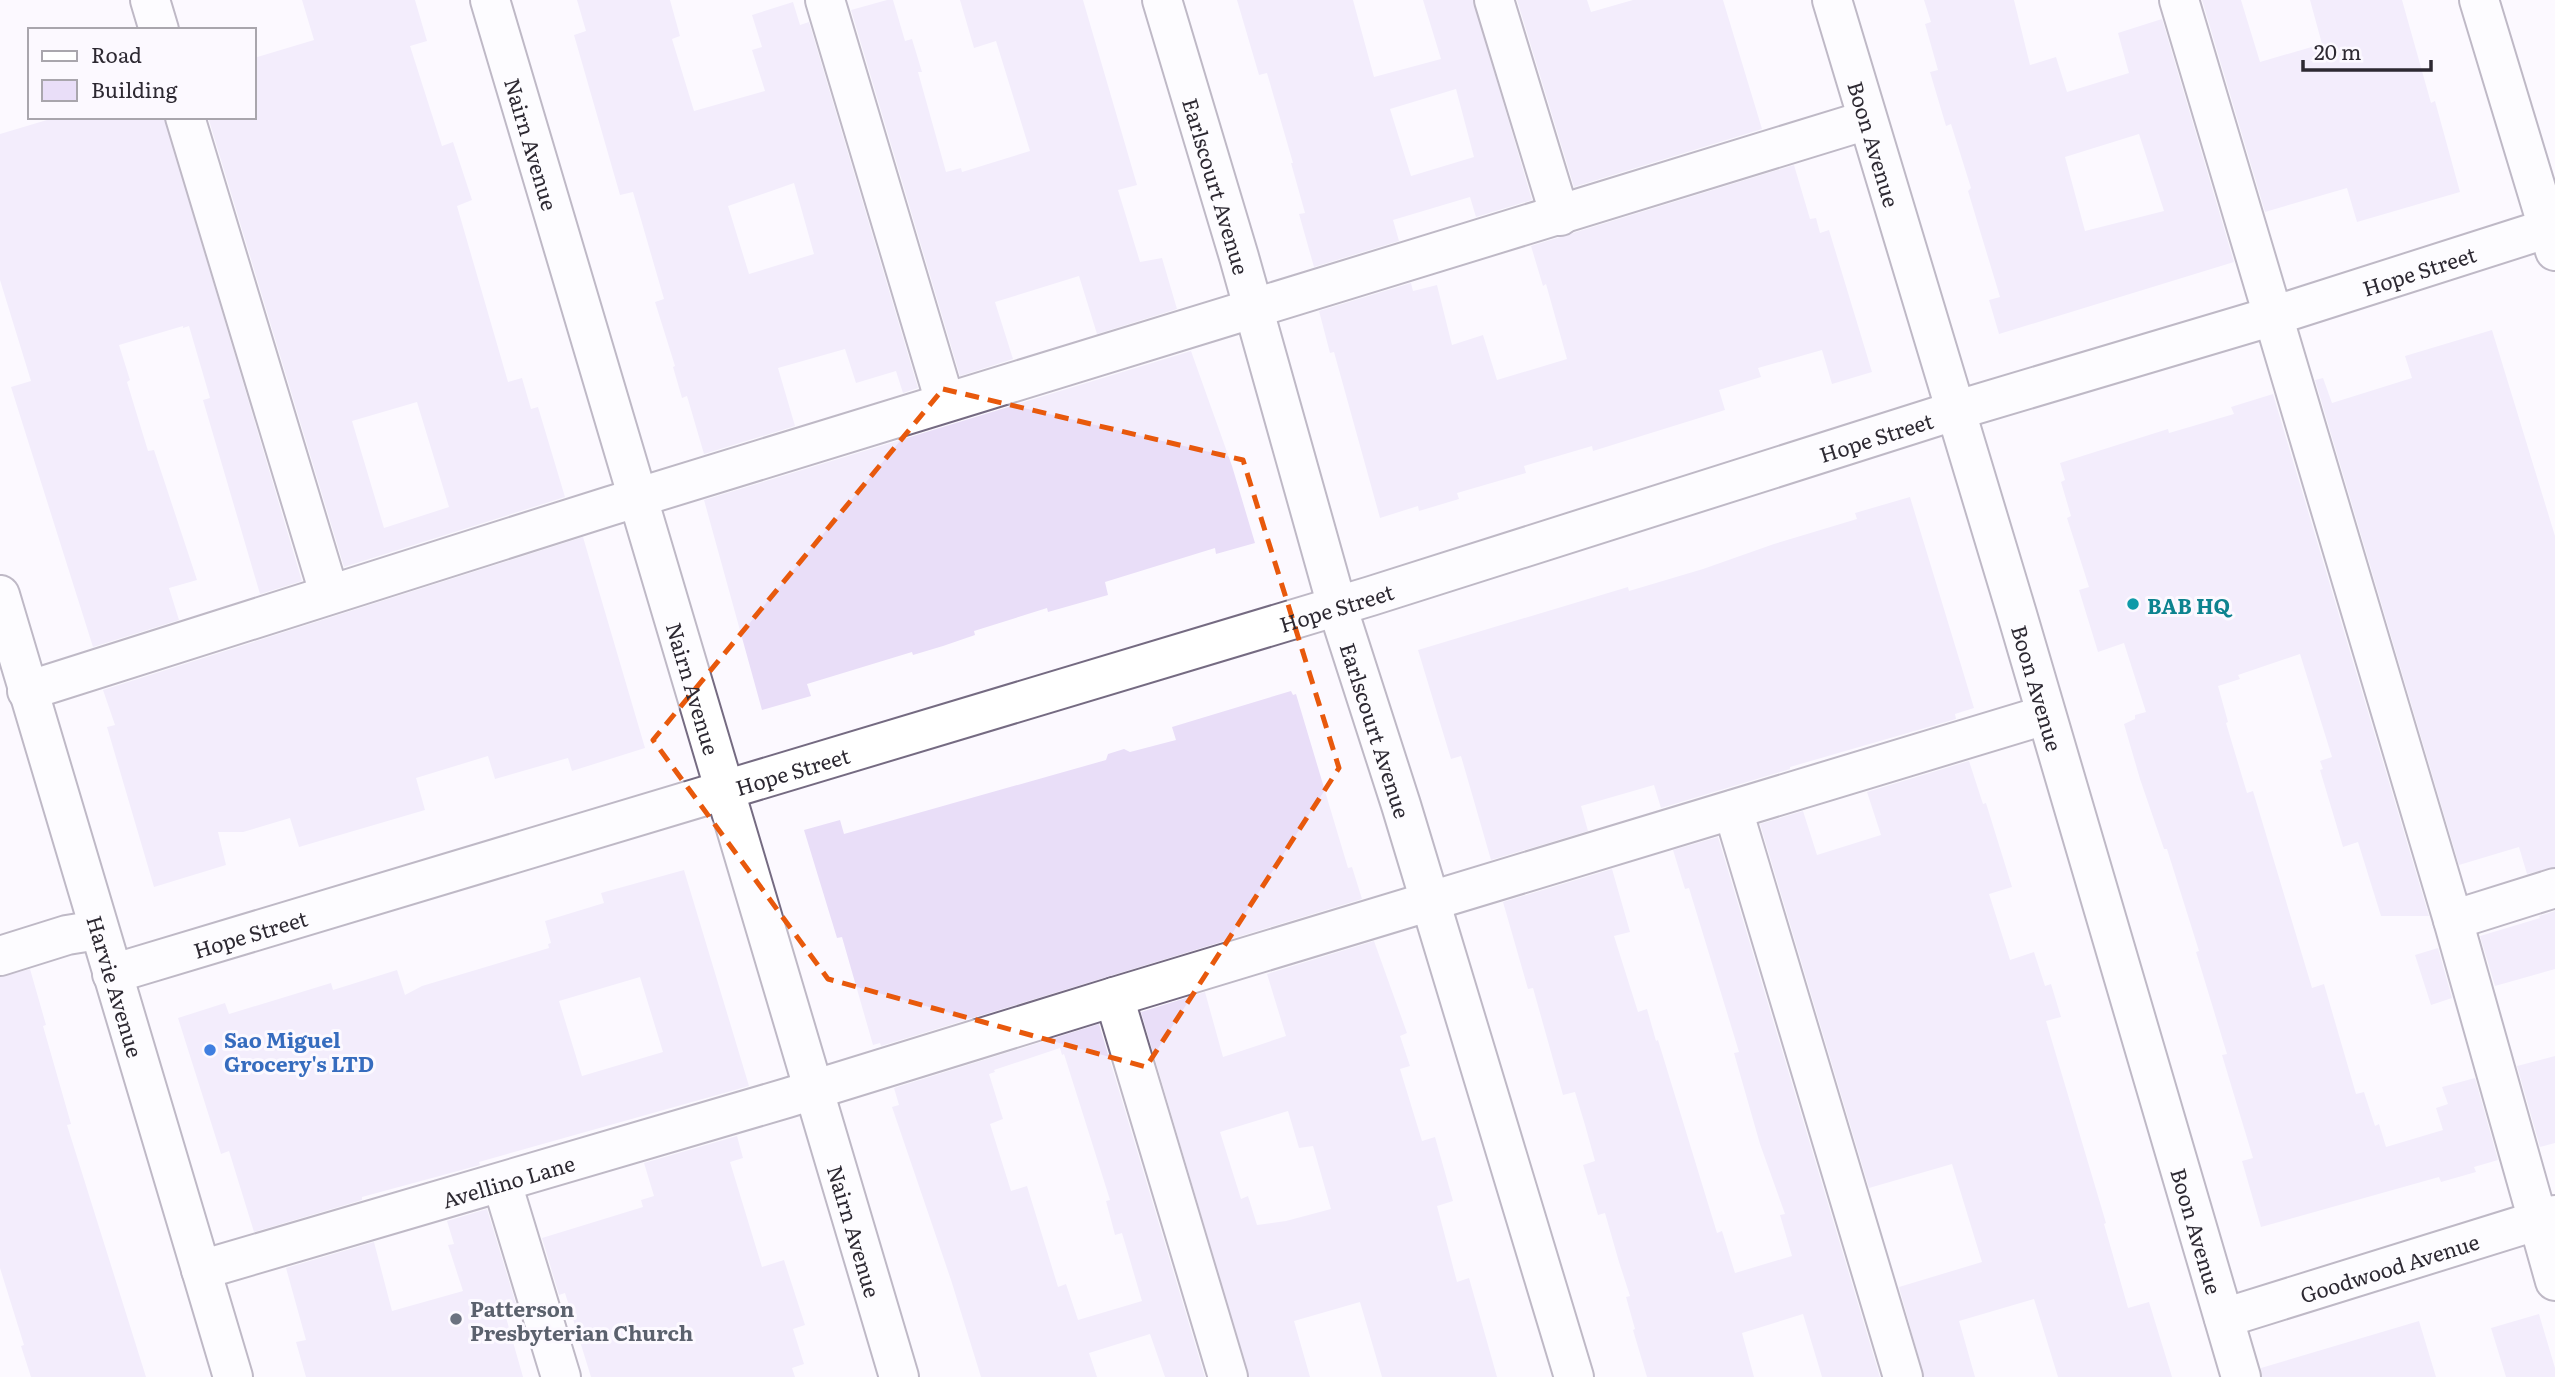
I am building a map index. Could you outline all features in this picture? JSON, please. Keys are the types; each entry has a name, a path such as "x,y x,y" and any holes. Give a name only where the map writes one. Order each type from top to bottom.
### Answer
{"street":[{"path":"150,0 158,28"},
{"name":"Nairn Avenue","path":"490,0 899,1377"},
{"path":"825,0 944,402"},
{"name":"Earlscourt Avenue","path":"1162,0 1253,307 1337,606 1401,805 1574,1377"},
{"path":"1494,0 1559,216"},
{"name":"Boon Avenue","path":"1832,0 2014,603 2241,1377"},
{"path":"2179,0 2452,920 2546,1218 2555,1281"},
{"path":"2479,0 2553,235"},
{"path":"186,119 329,593"},
{"path":"27,691 329,593 944,402 1867,120"},
{"name":"Hope Street","path":"113,974 1337,606 1954,411 2553,235"},
{"name":"Harvie Avenue","path":"0,596 233,1377"},
{"name":"Avellino Lane","path":"201,1270 814,1090 2045,715"},
{"path":"1732,810 1903,1377"},
{"path":"2452,920 2555,888"},
{"path":"0,956 67,935 98,930"},
{"path":"1114,997 1228,1377"},
{"path":"502,1183 561,1377"},
{"name":"Goodwood Avenue","path":"2224,1318 2546,1218"}],"highlighted area":[{"path":"943,389 1243,460 1339,768 1146,1067 828,979 653,740"}],"building":[{"path":"302,0 415,0 427,41 410,46 442,146 453,142 472,200 457,206 508,382 522,378 531,409 538,407 565,497 344,567 209,119 256,119 256,57 314,40","holes":["417,402 449,507 384,528 352,421"]},
{"path":"577,0 670,0 680,36 672,39 694,111 765,91 752,50 762,47 752,15 793,2 800,25 809,22 918,388 903,393 896,371 856,383 845,349 778,368 795,426 704,454 687,396 682,398 655,302 664,299 633,192 620,195 574,35 586,31","holes":["794,183 814,254 749,274 728,206"]},
{"path":"893,0 905,41 912,39 922,72 918,72 946,172 961,168 962,172 1030,151 996,41 974,48 960,0 1083,0 1137,185 1118,190 1140,262 1162,258 1177,309 1097,334 1079,276 995,302 1013,359 960,376 851,10"},
{"path":"1237,0 1353,0 1374,77 1441,59 1423,0 1473,0 1532,200 1476,217 1470,197 1393,220 1399,241 1314,267 1299,214 1305,213 1293,163 1267,73 1259,75","holes":["1456,89 1474,157 1411,176 1390,109"]},
{"path":"1517,0 1587,0 1591,12 1633,0 1723,0 1762,129 1574,187"},
{"path":"1924,0 2014,0 2030,65 2056,57 2067,92 2129,73 2118,33 2162,19 2234,262 1999,334 1989,300 2000,297 1968,191 1971,188 1951,124 1946,126 1930,72 1938,70 1925,24 1931,22","holes":["2139,134 2164,211 2085,231 2065,157"]},
{"path":"2202,0 2241,0 2260,62 2322,44 2310,0 2402,0 2431,103 2435,101 2460,192 2357,222 2347,188 2265,212"},
{"path":"50,119 165,119 302,581 254,596 260,594 203,400 210,398 189,326 119,345 148,451 154,450 197,580 169,588 179,620 93,647 11,387 31,381 0,280 0,134"},
{"path":"1794,165 1810,219 1816,218 1820,233 1829,230 1872,372 1832,384 1822,350 1758,368 1761,377 1719,390 1725,410 1593,451 1592,446 1524,466 1526,473 1457,493 1459,499 1419,511 1418,506 1380,518 1334,352 1330,353 1319,311 1411,283 1413,291 1437,285 1452,345 1483,335 1497,380 1567,359 1546,284 1543,286 1531,246"},
{"path":"2492,330 2555,536 2555,867 2527,874 2519,847 2459,865 2315,380 2323,378 2332,403 2412,378 2405,356"},
{"path":"1191,351 1232,466 1255,543 1216,554 1215,548 1105,582 1108,595 1048,612 1047,608 974,631 975,635 943,646 913,655 912,652 807,684 811,696 762,710 704,500"},
{"path":"2273,394 2429,916 2381,916 2358,842 2343,847 2320,770 2323,769 2320,761 2332,757 2300,654 2238,675 2240,679 2218,686 2228,722 2226,723 2247,793 2253,791 2312,988 2324,984 2356,1094 2364,1092 2375,1126 2379,1124 2386,1147 2443,1130 2436,1108 2448,1104 2442,1087 2475,1078 2498,1160 2474,1167 2476,1172 2441,1182 2439,1177 2261,1227 2242,1161 2253,1158 2222,1055 2227,1054 2196,952 2199,951 2124,724 2135,719 2135,715 2146,712 2124,643 2098,652 2079,590 2089,587 2067,518 2071,516 2061,482 2065,480 2060,463 2168,429 2169,433 2234,414 2231,407"},
{"path":"1910,497 1974,708 1955,714 1956,719 1661,808 1654,785 1581,806 1588,831 1491,860 1461,756 1451,759 1418,650 1628,587 1629,591 1703,569 1857,519 1855,513"},
{"path":"583,537 645,748 572,771 568,758 495,779 488,756 416,778 425,810 299,847 290,818 243,832 218,832 226,865 154,887 107,727 115,725 103,690"},
{"path":"1291,691 1293,695 1296,694 1348,868 1352,867 1362,899 881,1046 880,1043 873,1045 842,937 837,938 804,830 840,820 844,834 1106,760 1108,754 1124,749 1130,752 1176,740 1172,727"},
{"path":"1969,761 1983,804 1986,803 2012,887 1989,894 2010,960 2034,952 2045,986 2051,984 2061,1017 2046,1021 2106,1223 2104,1224 2128,1308 2149,1302 2172,1377 2058,1377 2034,1299 1959,1321 1975,1377 1924,1377 1899,1287 1982,1262 1952,1164 1869,1188 1760,824 1803,811 1817,855 1881,835 1867,792"},
{"path":"1718,837 1880,1377 1822,1377 1803,1314 1742,1333 1754,1377 1647,1377 1626,1297 1630,1296 1605,1213 1598,1215 1583,1165 1595,1161 1575,1092 1563,1095 1533,988 1528,989 1503,902 1612,869 1630,932 1614,936 1638,1012 1647,1009 1717,1233 1722,1231 1735,1273 1792,1256 1780,1215 1785,1214 1760,1144 1734,1053 1739,1052 1689,888 1685,889 1673,850"},
{"path":"684,870 749,1086 479,1162 480,1165 362,1197 362,1200 254,1232 229,1151 221,1154 178,1018 225,1003 229,1014 331,983 333,990 397,970 405,995 422,986 549,948 548,944 551,943 545,921 604,903 601,893","holes":["640,977 663,1052 582,1076 559,1001"]},
{"path":"2555,911 2555,969 2495,986 2480,936"},
{"path":"1374,941 1407,1033 1400,1036 1410,1066 1400,1069 1422,1141 1435,1137 1453,1201 1437,1206 1457,1282 1469,1278 1497,1377 1382,1377 1360,1302 1294,1321 1310,1377 1249,1377 1141,1012 1205,992 1223,1057 1286,1036 1267,974","holes":["1288,1111 1299,1148 1313,1146 1331,1209 1286,1221 1257,1225 1248,1196 1241,1199 1220,1132"]},
{"path":"2438,948 2452,998 2431,1005 2415,955"},
{"path":"30,969 71,1124 67,1125 146,1377 31,1377 21,1346 24,1345 0,1268 0,977"},
{"path":"1099,1024 1205,1377 1165,1377 1150,1334 1089,1353 1097,1377 981,1377 892,1107 899,1105 894,1088","holes":["1060,1048 1062,1055 1064,1054 1110,1200 1106,1201 1115,1235 1122,1233 1142,1301 1078,1320 1066,1284 1058,1287 1027,1186 1011,1191 990,1124 1003,1119 989,1074"]},
{"path":"2555,1056 2555,1143 2540,1147 2517,1066"},
{"path":"737,1136 743,1158 730,1162 762,1267 784,1260 805,1325 793,1329 804,1364 792,1368 795,1377 591,1377 565,1293 559,1295 542,1238 643,1207 641,1200 654,1196 644,1163"},
{"path":"487,1209 516,1304 503,1307 523,1377 306,1377 296,1342 306,1340 286,1268 374,1242 392,1311 463,1291 448,1245 454,1244 447,1221"},
{"path":"2539,1314 2555,1368 2555,1377 2506,1377 2491,1328"},
{"path":"2419,1321 2436,1377 2262,1377 2261,1368"}],"place":[{"name":"BAB HQ","path":"2133,604"},
{"name":"Sao Miguel Grocery's LTD","path":"210,1050"},
{"name":"Patterson Presbyterian Church","path":"456,1319"}]}
